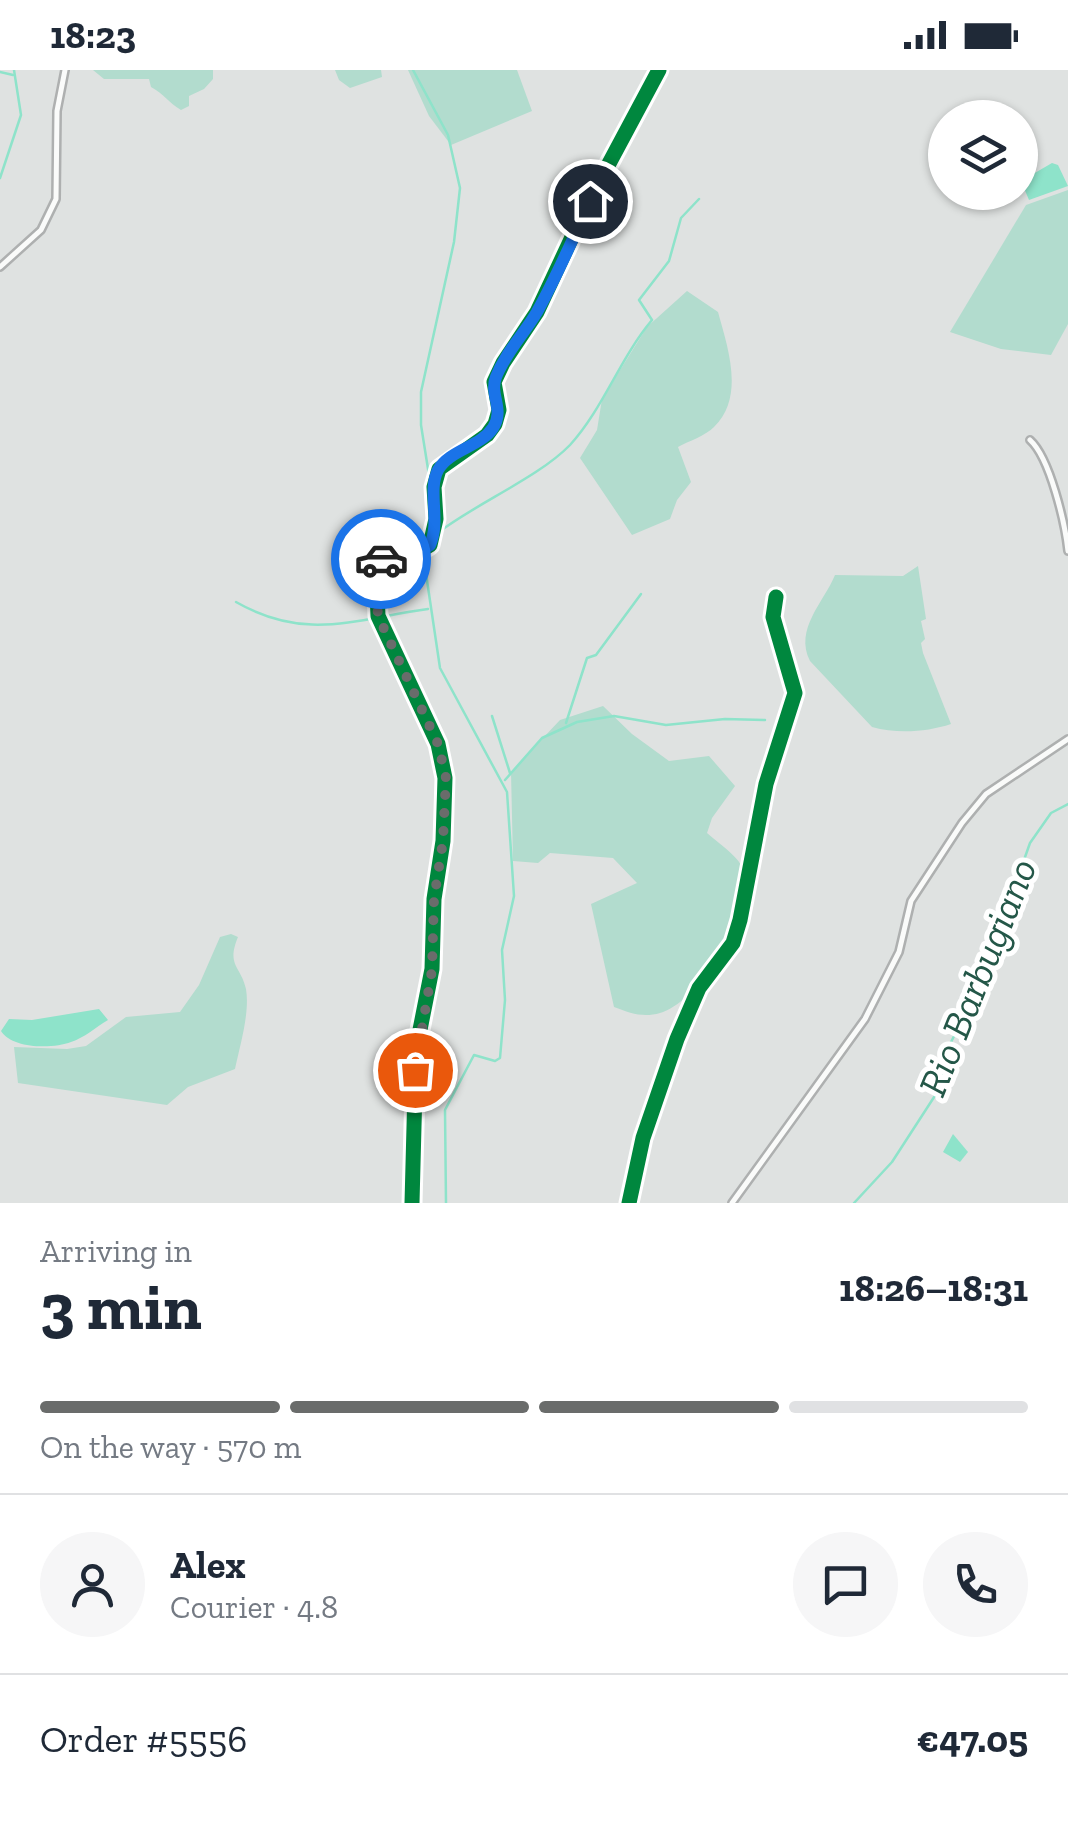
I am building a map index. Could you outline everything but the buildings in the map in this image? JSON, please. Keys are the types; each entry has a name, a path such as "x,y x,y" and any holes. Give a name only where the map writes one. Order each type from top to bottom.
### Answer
{"street":[{"path":"0,267 41,230 56,199 57,111 65,70"},
{"path":"412,1203 416,1050 432,970 434,899 443,841 446,778 438,744 378,616 376,566 383,558 420,551 430,545 439,468 495,424 499,410 494,382 536,312 660,70"},
{"path":"1030,440 1036,444 1043,462 1068,551"},
{"path":"630,1203 643,1138 677,1039 700,988 737,932 766,784 795,693 773,617 776,597"},
{"path":"732,1203 865,1019 899,952 916,890 962,823 990,791 1068,738"}],"shaded area":[{"path":"93,70 213,70 213,79 189,96 189,106 181,110 151,87 149,79 104,79"},
{"path":"335,70 381,70 382,77 350,88 339,80"},
{"path":"408,70 517,70 532,111 451,145 429,116"},
{"path":"1052,163 1058,165 1068,186 1038,197 1038,171"},
{"path":"1068,190 1068,324 1051,355 1001,349 950,332 1023,210 1038,210 1038,201"},
{"path":"687,291 718,312 731,372 729,401 714,427 678,447 691,482 677,500 670,519 632,535 580,458 597,430 602,399 647,327"},
{"path":"918,566 926,619 921,621 923,653 951,724 912,731 872,727 810,661 806,649 808,627 835,575 903,576"},
{"path":"603,706 669,761 709,756 735,786 712,818 707,833 741,865 746,883 736,927 693,991 660,1013 637,1014 614,1007 591,904 637,883 613,858 550,853 538,863 513,861 511,772 560,720"},
{"path":"220,937 238,937 233,954 247,998 235,1069 188,1087 167,1105 18,1083 14,1047 86,1046 126,1017 180,1012 199,985"},
{"path":"99,1009 108,1020 81,1038 63,1044 23,1044 1,1031 9,1019 32,1020"},
{"path":"953,1134 968,1152 960,1162 943,1152"}],"waterway":[{"path":"0,178 21,115 14,70"},
{"path":"413,70 448,135 460,188 454,242 421,392 421,425 432,494"},
{"path":"0,72 13,75"},
{"path":"439,532 542,468 582,431 652,320 639,300 669,261 681,218 699,199"},
{"path":"437,527 425,567 440,668 507,792 514,896 502,950 505,1000 500,1058 495,1061 474,1055 445,1110 446,1203"},
{"path":"566,723 587,658 596,655 641,594"},
{"path":"236,602 261,614 308,624 354,622 428,609"},
{"path":"492,716 510,773"},
{"path":"505,780 542,738 577,722 614,716 666,725 725,719 765,720"},
{"name":"Rio Barbugiano","path":"854,1203 892,1162 938,1091 949,1046 979,987 1030,843 1051,813 1068,804"}],"cycle path":[{"path":"412,1203 416,1050 432,969 445,778 438,744 378,616 376,566 387,558 430,545 439,469 487,435 495,424 499,410 494,382 537,312 589,201 659,70"},
{"path":"629,1203 643,1138 677,1039 699,988 733,943 740,920 766,784 795,693 773,617 776,597"}],"way so far":[{"path":"381,559 375,570 378,616 438,744 446,778 443,841 434,899 432,970 415,1070"}],"route":[{"path":"381,559 420,551 430,545 436,519 436,476 442,464 483,438 495,424 499,416 496,377 520,332 532,320 590,201"}]}
